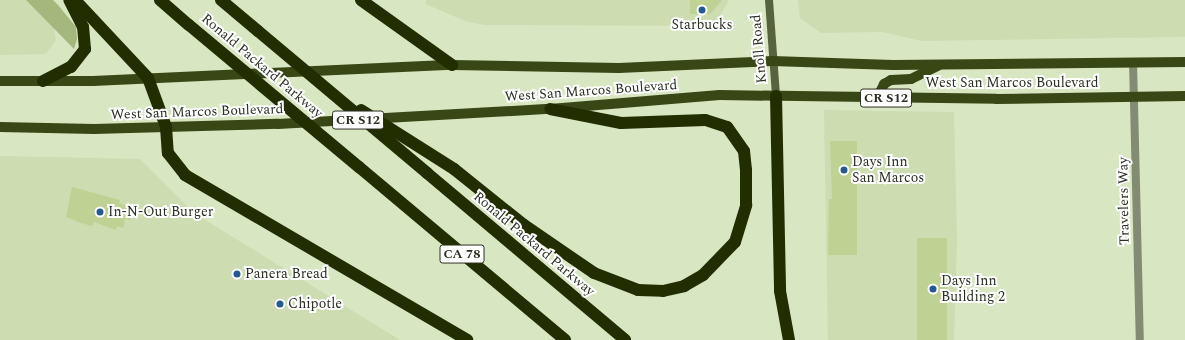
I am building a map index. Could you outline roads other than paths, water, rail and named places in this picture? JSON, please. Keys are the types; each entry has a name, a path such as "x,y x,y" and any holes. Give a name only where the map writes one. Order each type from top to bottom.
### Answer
{"highway":[{"path":"43,81 71,67 86,49 83,27 68,0"},
{"path":"75,0 148,78 166,127 168,153 185,174 467,340"},
{"name":"Ronald Packard Parkway","path":"160,0 565,340"},
{"name":"Ronald Packard Parkway","path":"221,0 625,340"},
{"path":"361,0 452,65"},
{"path":"323,86 454,169 524,225 594,273 638,290 663,291 684,286 703,275 735,242 746,205 746,170 744,151 727,127 705,120 621,123 550,109"},
{"path":"776,96 780,291 789,340"}],"main road":[{"name":"Knoll Road","path":"769,0 772,61 776,96"},
{"name":"West San Marcos Boulevard","path":"0,81 148,78 452,65 619,68 772,61 941,65 1185,62"},
{"path":"877,98 884,84 891,80 911,79 941,65"},
{"name":"West San Marcos Boulevard","path":"0,127 94,129 166,127 550,109 719,95 877,98 1185,96"}],"street":[{"name":"Travelers Way","path":"1133,62 1140,340"}],"place":[{"name":"Starbucks","path":"702,10"},
{"name":"Days Inn San Marcos","path":"844,170"},
{"name":"In-N-Out Burger","path":"100,212"},
{"name":"Panera Bread","path":"237,274"},
{"name":"Days Inn Building 2","path":"933,289"},
{"name":"Chipotle","path":"280,304"}]}
